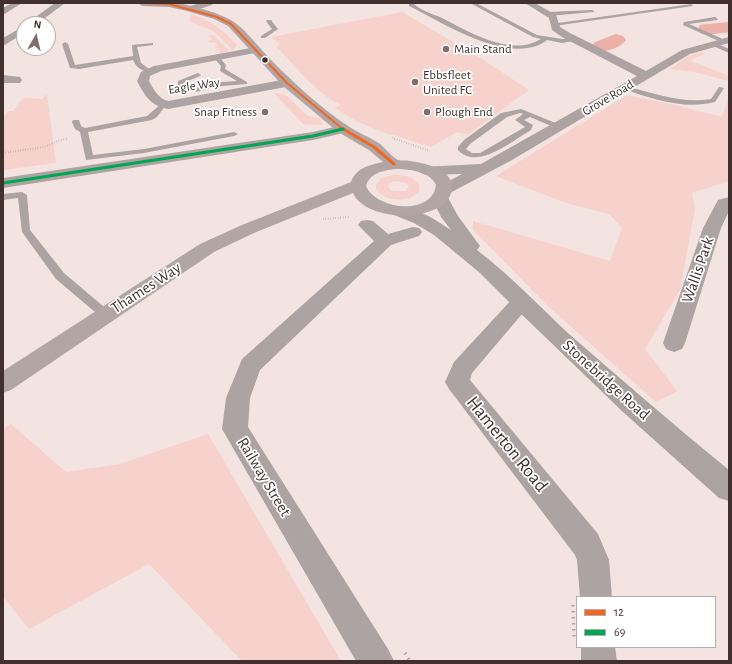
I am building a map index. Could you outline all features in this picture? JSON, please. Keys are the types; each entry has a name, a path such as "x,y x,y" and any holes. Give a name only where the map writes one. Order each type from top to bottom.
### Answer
{"main road":[{"path":"142,3 169,4 218,17 231,24 287,83 343,129 374,147 394,164"},
{"path":"343,129 373,169"},
{"path":"394,164 408,165 426,170 440,180 442,194 428,206 415,210 407,222 385,209 363,199 358,192 360,179 373,169 394,164"},
{"name":"Thames Way","path":"3,383 207,248 248,229 358,185"},
{"name":"Stonebridge Road","path":"442,194 450,217 487,268 520,302 632,405 729,488"},
{"name":"Thames Way","path":"298,209 337,205 372,204"},
{"name":"Stonebridge Road","path":"407,222 420,219 440,232 487,268"}],"street":[{"path":"3,12 18,3"},
{"path":"42,16 61,3"},
{"path":"190,9 209,3"},
{"path":"529,3 553,17 555,28 575,40 645,75"},
{"path":"3,43 16,34"},
{"name":"Grove Road","path":"442,194 686,52 725,43"},
{"name":"Eagle Way","path":"256,50 221,62 162,68 149,71 145,74 142,81 155,101 162,105 183,104 250,86 287,83"},
{"path":"3,79 16,80"},
{"path":"3,183 313,136 343,129"},
{"name":"Grove Road","path":"426,170 458,170 491,166"},
{"name":"Wallis Park","path":"674,343 712,228 724,204 729,202"},
{"name":"Railway Street","path":"376,661 235,430 238,398 250,365 367,228 407,222"},
{"name":"Hamerton Road","path":"520,302 462,369 457,382 587,545 593,560 596,596"},
{"path":"598,648 599,661"}],"lane":[{"path":"411,3 411,5 488,43 514,47 535,45 546,38"},
{"path":"472,3 494,13 535,36 562,41 575,40"},
{"path":"554,24 691,5"},
{"path":"548,14 592,10"},
{"path":"715,19 690,22 686,25 725,43"},
{"path":"263,37 275,29 269,21"},
{"path":"66,44 72,67 134,58"},
{"path":"149,71 138,65 134,58 134,46 151,44"},
{"path":"214,70 221,62"},
{"path":"221,62 222,70 250,86"},
{"path":"198,75 180,82 180,84 192,90 222,82 250,86"},
{"path":"200,86 209,85"},
{"path":"625,88 674,101 695,103 713,101 721,88"},
{"path":"84,134 149,118 154,115 162,105"},
{"path":"529,114 519,120 528,125 528,128 486,153 476,156 470,155 462,150 462,147 467,142 504,115 521,111 529,114 559,126"},
{"path":"76,122 84,134 89,158 144,151 234,134"},
{"path":"3,197 22,195 25,230 60,276 106,315"}],"path":[{"path":"3,152 44,147 60,140 84,134"},
{"path":"320,219 367,228"},
{"path":"401,648 410,661"}],"shaded area":[{"name":"Ebbsfleet United FC","path":"402,12 479,57 529,90 467,135 457,132 431,147 392,134 390,135 341,113 335,108 341,105 324,95 307,79 277,47 280,44 271,37"},
{"path":"191,14 210,22 221,30 237,45 235,49 233,50 213,31 189,21"},
{"path":"729,22 729,34 703,28 700,24"},
{"path":"209,35 214,35 229,51 220,54 218,52 220,52 220,50 217,51 215,49 221,48 214,48 218,45 215,42 210,43 208,41 212,39"},
{"path":"701,52 705,54 694,58 691,61 729,76 729,81 694,72 670,69 687,57"},
{"path":"273,92 287,96 308,116 318,118 323,125 303,124"},
{"path":"47,94 56,163 3,170 3,117 9,111 13,111 24,98 42,99"},
{"path":"627,95 722,117 729,96 729,181 692,193 695,209 680,290 645,349 677,391 656,402 550,308 473,230 473,221 610,261 622,228 609,214 566,203 496,176"},
{"path":"392,175 407,176 417,181 419,184 419,191 410,198 398,200 386,197 376,190 376,184 382,178","holes":["394,181 406,183 409,186 406,191 391,191 388,186"]},
{"path":"11,424 66,472 120,464 208,434 341,661 242,661 149,564 29,629 3,596 3,429"}],"waterway":[{"path":"707,29 729,27"},
{"path":"602,46 616,40"}],"transit line":[{"name":"12","path":"142,3 169,4 217,17 231,24 287,83 343,129 374,147 394,164"},
{"name":"69","path":"3,183 313,136 343,129"}],"place":[{"name":"Main Stand","path":"446,49"},
{"name":"Ebbsfleet United FC","path":"415,82"},
{"name":"Snap Fitness","path":"265,112"},
{"name":"Plough End","path":"427,112"}]}
